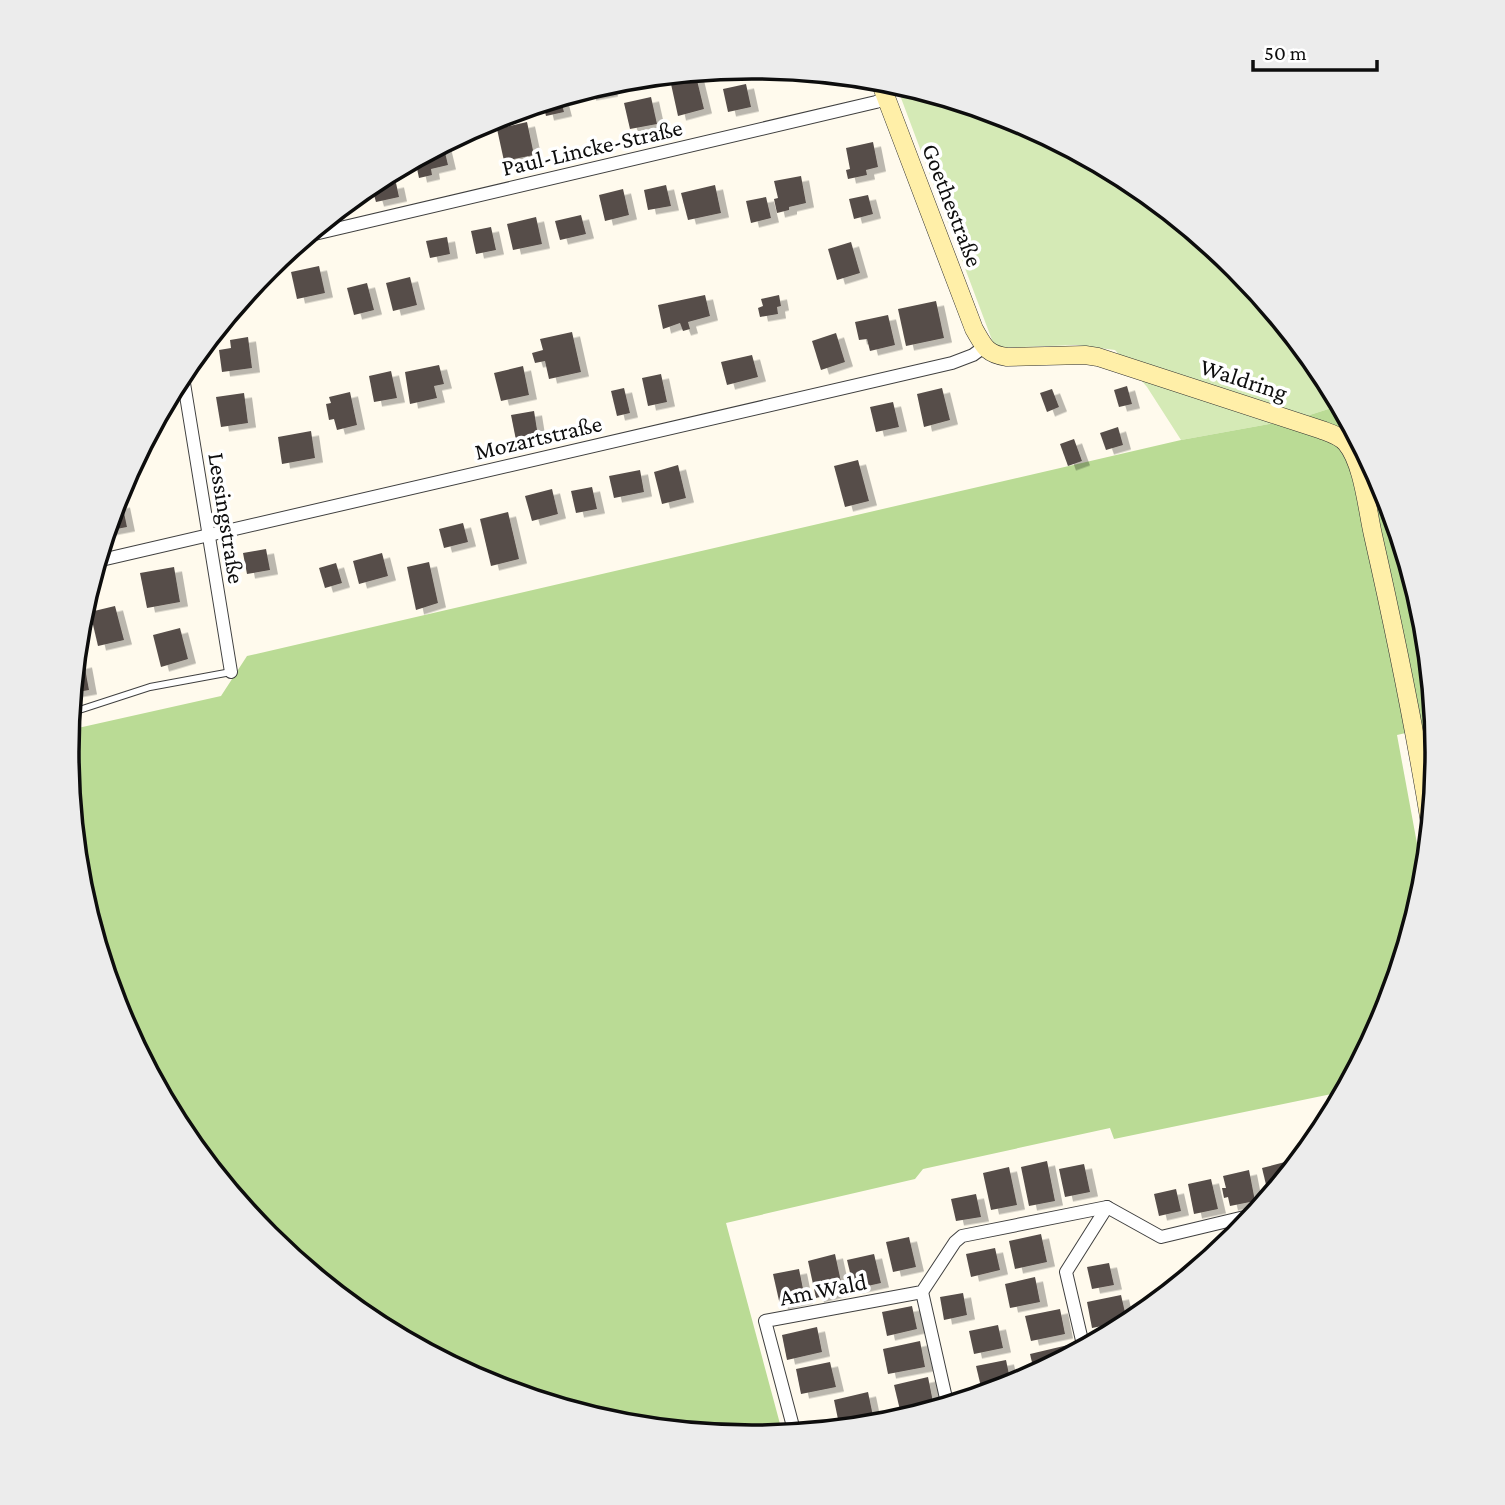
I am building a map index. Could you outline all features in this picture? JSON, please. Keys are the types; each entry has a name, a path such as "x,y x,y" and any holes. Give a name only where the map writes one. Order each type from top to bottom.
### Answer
{"street":[{"name":"Goethestraße","path":"885,92 974,329 984,347"},
{"name":"Paul-Lincke-Straße","path":"326,231 887,98"},
{"name":"Mozartstraße","path":"108,558 952,363 973,355 984,347"},
{"name":"Waldring","path":"984,347 995,355 1007,357 1098,357 1322,430 1346,443 1356,463 1362,486 1417,738 1425,791"},
{"name":"Lessingstraße","path":"185,390 232,672"},
{"path":"945,1397 922,1292 955,1242 962,1236 1107,1207 1161,1237 1239,1218"},
{"path":"1082,1340 1066,1272 1107,1207"},
{"name":"Am Wald","path":"793,1425 765,1321 922,1292"}],"lane":[{"path":"80,710 150,687 232,672"}],"green space":[{"path":"900,96 969,115 1050,148 1127,192 1163,218 1229,276 1259,308 1313,378 1331,408 1297,419 1181,440 1147,387 1115,350 1076,345 995,348"},
{"path":"1331,408 1375,495 1403,578 1413,621 1425,708 1425,728 1397,735 1418,851 1403,927 1375,1010 1333,1094 1114,1139 1110,1128 923,1169 915,1179 726,1223 780,1425 708,1425 621,1413 536,1390 455,1357 378,1313 308,1259 246,1197 192,1127 148,1050 130,1010 102,927 92,884 80,797 80,728 221,696 247,656 1181,440 1297,419"}],"building":[{"path":"697,81 704,109 678,116 671,84"},
{"path":"746,84 751,107 728,112 723,89"},
{"path":"651,97 657,124 630,129 624,103"},
{"path":"563,107 564,112 546,116 545,112"},
{"path":"527,122 534,155 504,161 499,129"},
{"path":"873,142 878,167 866,170 867,175 848,179 846,170 850,169 846,148"},
{"path":"445,153 448,165 431,169 432,175 419,178 417,168"},
{"path":"801,176 806,203 777,213 774,199 778,198 774,181"},
{"path":"396,183 399,197 376,202 374,195"},
{"path":"666,185 671,206 648,210 644,190"},
{"path":"715,185 721,213 688,220 681,193"},
{"path":"623,189 629,215 605,221 599,195"},
{"path":"868,195 873,214 854,219 849,199"},
{"path":"766,197 771,218 751,223 746,201"},
{"path":"581,215 586,234 560,240 555,221"},
{"path":"536,217 542,244 513,250 507,224"},
{"path":"491,227 496,250 476,254 471,231"},
{"path":"447,237 450,254 430,258 426,241"},
{"path":"851,242 860,273 837,280 828,249"},
{"path":"319,266 325,293 297,299 291,272"},
{"path":"410,277 417,305 393,311 386,283"},
{"path":"367,283 374,310 354,315 347,288"},
{"path":"705,295 710,316 688,322 690,329 683,331 680,323 663,329 658,305"},
{"path":"779,295 781,306 777,307 778,314 760,317 758,308 763,306 761,299"},
{"path":"936,301 944,338 906,346 898,309"},
{"path":"888,315 895,345 870,351 867,339 859,340 855,322"},
{"path":"572,332 581,372 549,379 545,361 535,363 532,353 543,350 540,339"},
{"path":"836,333 845,362 821,370 812,341"},
{"path":"248,337 252,368 222,372 219,350 231,348 230,340"},
{"path":"752,355 758,377 727,385 721,362"},
{"path":"439,365 444,384 434,386 437,398 410,404 405,372"},
{"path":"523,366 529,395 501,401 494,373"},
{"path":"391,371 397,398 374,402 369,376"},
{"path":"661,374 667,402 648,406 642,378"},
{"path":"1127,386 1132,404 1119,407 1114,390"},
{"path":"624,388 630,413 617,416 611,391"},
{"path":"942,388 950,420 924,427 917,394"},
{"path":"1052,389 1059,407 1047,412 1040,393"},
{"path":"350,392 357,425 337,430 334,419 329,420 326,404 331,403 329,397"},
{"path":"244,393 248,423 221,427 216,397"},
{"path":"893,402 899,427 876,432 870,407"},
{"path":"534,411 538,436 516,440 511,415"},
{"path":"1118,427 1123,445 1106,450 1100,433"},
{"path":"311,431 315,458 282,464 278,437"},
{"path":"1074,439 1082,461 1068,466 1060,444"},
{"path":"858,460 869,501 845,507 834,466"},
{"path":"678,465 686,498 662,504 654,472"},
{"path":"640,470 644,492 614,498 609,476"},
{"path":"592,487 597,509 576,513 571,491"},
{"path":"552,489 558,514 532,521 525,496"},
{"path":"124,512 127,527 118,529"},
{"path":"508,512 519,559 491,566 480,519"},
{"path":"463,523 468,542 444,548 439,529"},
{"path":"266,549 270,570 247,574 243,553"},
{"path":"382,553 388,576 359,584 353,561"},
{"path":"429,562 438,603 416,610 407,567"},
{"path":"336,563 342,583 325,588 319,568"},
{"path":"174,567 180,602 147,608 140,573"},
{"path":"115,606 124,640 98,646 92,621 94,611"},
{"path":"180,628 188,659 161,667 153,635"},
{"path":"85,667 89,690 82,691"},
{"path":"1047,1161 1055,1201 1029,1206 1021,1167"},
{"path":"1285,1162 1286,1165 1267,1188 1262,1168"},
{"path":"1084,1164 1090,1192 1065,1197 1059,1169"},
{"path":"1009,1167 1017,1205 991,1210 983,1173"},
{"path":"1249,1170 1255,1201 1230,1206 1228,1197 1224,1198 1222,1188 1226,1188 1223,1176"},
{"path":"1211,1179 1218,1209 1194,1214 1188,1184"},
{"path":"1176,1189 1181,1211 1159,1216 1154,1194"},
{"path":"976,1194 981,1217 956,1221 951,1199"},
{"path":"1041,1234 1047,1262 1015,1269 1009,1241"},
{"path":"909,1237 916,1267 893,1272 886,1242"},
{"path":"995,1248 1000,1270 971,1277 966,1254"},
{"path":"835,1254 843,1291 816,1298 808,1261"},
{"path":"874,1254 881,1283 854,1289 847,1260"},
{"path":"1109,1263 1114,1285 1092,1289 1087,1267"},
{"path":"799,1269 805,1299 780,1305 773,1274"},
{"path":"1035,1277 1040,1302 1010,1308 1005,1284"},
{"path":"963,1293 967,1315 944,1320 940,1297"},
{"path":"1121,1295 1125,1314 1107,1325 1092,1328 1087,1302"},
{"path":"912,1306 917,1329 887,1336 882,1312"},
{"path":"1060,1309 1065,1334 1031,1341 1025,1316"},
{"path":"998,1325 1003,1348 974,1354 969,1331"},
{"path":"817,1327 822,1352 787,1360 782,1335"},
{"path":"920,1341 925,1367 888,1374 883,1349"},
{"path":"1068,1345 1069,1347 1033,1365 1030,1354"},
{"path":"1006,1360 1009,1375 981,1386 976,1366"},
{"path":"830,1362 836,1387 801,1394 796,1369"},
{"path":"928,1377 933,1401 900,1409 894,1385"},
{"path":"868,1392 873,1415 838,1420 834,1400"}]}
